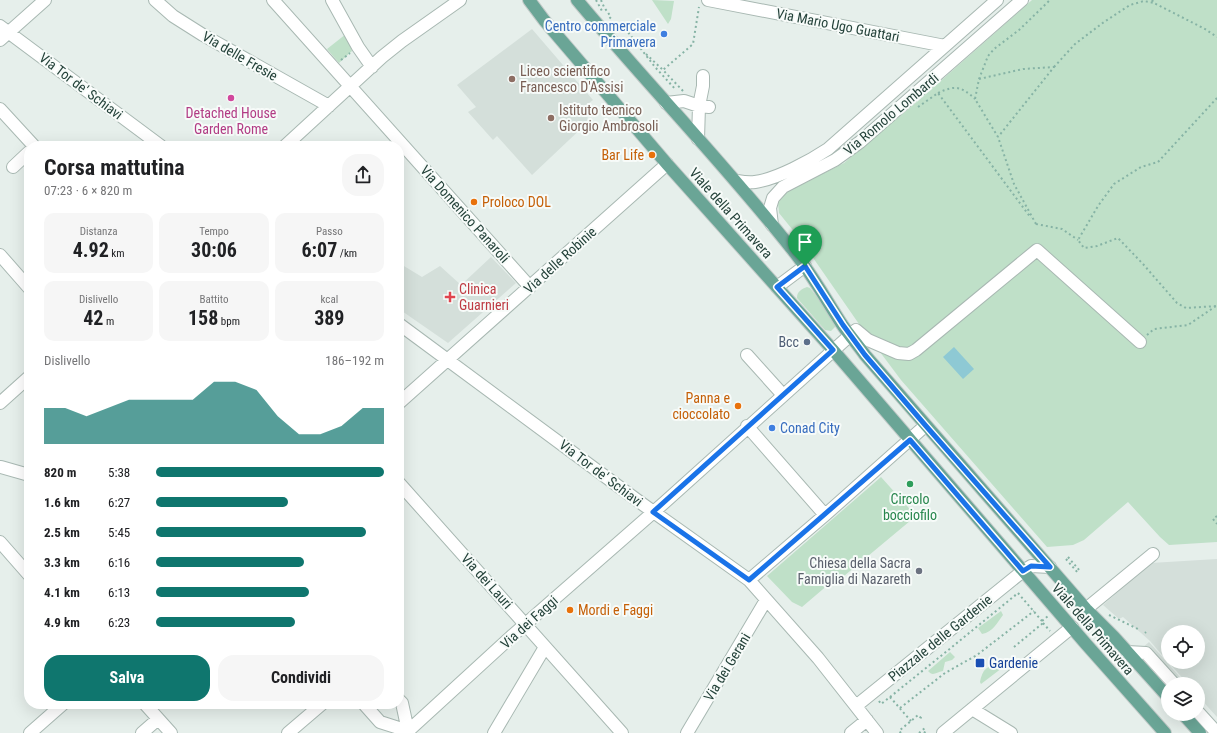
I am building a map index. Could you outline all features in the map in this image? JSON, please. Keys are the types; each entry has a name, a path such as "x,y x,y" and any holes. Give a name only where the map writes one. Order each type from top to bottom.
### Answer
{"main road":[{"name":"Viale della Primavera","path":"529,0 544,20 667,164 833,350 1165,733"},
{"name":"Viale della Primavera","path":"577,0 666,103 737,181 805,266 850,335 926,426 1086,609 1161,689"},
{"path":"1189,721 1200,733"}],"street":[{"path":"3,33 45,0"},
{"name":"Via delle Fresie","path":"155,0 173,16 212,40 329,106"},
{"name":"Via Domenico Panaroli","path":"273,0 400,141"},
{"path":"332,0 358,47 372,67"},
{"path":"290,141 402,41 460,0"},
{"name":"Via Mario Ugo Guattari","path":"708,0 945,46"},
{"name":"Via Romolo Lombardi","path":"737,181 756,182 770,178 798,166 824,152 997,0"},
{"name":"Via Romolo Lombardi","path":"772,225 770,208 773,198 783,187 835,160 856,145 1022,0"},
{"name":"Via Tor de' Schiavi","path":"3,33 154,141"},
{"path":"698,139 704,107 703,76"},
{"path":"666,103 684,101 704,107"},
{"path":"0,109 29,141"},
{"name":"Via Domenico Panaroli","path":"404,146 530,288"},
{"path":"12,167 24,156"},
{"name":"Via delle Robinie","path":"404,399 530,288 667,164"},
{"path":"850,335 856,330 868,340 898,353 909,354 916,350 1037,250 1140,342"},
{"path":"0,255 24,282"},
{"path":"777,287 805,266"},
{"name":"Via Tor de' Schiavi","path":"404,328 653,512 749,580 818,658 877,733"},
{"name":"Via dei Faggi","path":"408,732 525,624 653,512 850,335"},
{"path":"747,355 783,395"},
{"path":"0,403 24,381"},
{"path":"747,426 825,515"},
{"path":"749,580 926,426"},
{"path":"0,466 24,473"},
{"name":"Via dei Lauri","path":"404,489 622,733"},
{"path":"0,542 24,568"},
{"path":"1086,609 1153,554"},
{"path":"1023,571 1031,566 1050,567"},
{"name":"Piazzale delle Gardenie","path":"856,706 1023,571"},
{"name":"Via dei Gerani","path":"687,733 766,600"},
{"path":"943,733 1072,627"},
{"path":"494,733 545,647"},
{"path":"1127,652 1146,653 1168,677"},
{"path":"30,733 57,709"},
{"path":"149,709 171,733"},
{"path":"288,733 316,709"},
{"path":"368,709 380,722 408,732"},
{"path":"403,709 408,732"},
{"path":"972,709 1011,733"},
{"path":"142,733 158,718"},
{"path":"851,733 867,720"},
{"path":"1205,720 1217,733"}],"path":[{"path":"596,0 602,11 609,19 611,17 601,0"},
{"path":"663,70 693,44 700,0"},
{"path":"975,99 978,79 988,56 994,49 1019,30 1050,0"},
{"path":"998,137 1054,67 1075,44 1130,5 1140,1 1154,3 1205,29 1217,38"},
{"path":"616,31 624,27 655,67 676,90"},
{"path":"627,31 631,27"},
{"path":"642,50 682,90 684,96"},
{"path":"339,62 352,51"},
{"path":"978,79 1022,69 1054,67"},
{"path":"916,108 938,93 954,87 964,89 975,99 998,137 1014,184 1036,224"},
{"path":"938,93 1036,224 1062,229 1078,240 1084,248 1098,246 1118,238 1177,303 1186,308 1217,306"},
{"path":"1078,240 1098,206 1114,184 1141,167 1158,162 1217,98"},
{"path":"1140,342 1154,329 1188,325 1217,306"},
{"path":"1217,516 1213,519 1217,524"},
{"path":"1078,573 1067,558 1080,571"},
{"path":"1014,589 1054,635"},
{"path":"879,700 881,704 1018,593"},
{"path":"900,708 945,673 977,655 1034,611"},
{"path":"1014,647 1050,614"},
{"path":"1109,615 1138,629"},
{"path":"890,697 911,721"},
{"path":"901,733 899,731 918,715 921,718 919,720"},
{"path":"919,733 926,729 924,733"}],"shaded area":[{"path":"532,29 593,100 589,103 587,123 532,175 497,136 493,140 468,112 476,107 457,85"},
{"name":"Clinica Guarnieri","path":"491,257 516,283 448,343 404,312 404,266 422,277 440,266 461,285"},
{"path":"1217,559 1217,717 1205,704 1205,677 1182,677 1174,669 1205,669 1205,625 1161,625 1161,654 1150,641 1123,617 1119,619 1103,605 1151,563"},
{"path":"1149,642 1161,656 1161,669 1173,669 1180,677 1161,677 1161,685 1134,655"}],"green space":[{"path":"652,0 674,1 671,19 668,24"},
{"path":"1032,0 1217,0 1217,542 1169,545 1128,502 1084,540 1073,545 1047,547 901,380 859,324 800,239 779,213 778,203 787,192 844,163 918,101"},
{"path":"346,34 352,51 339,63 327,49"},
{"path":"807,287 810,288 836,322 835,327 831,331 825,330 797,298 799,292"},
{"path":"881,477 916,516 838,581 836,578 802,607 792,602 767,576"},
{"path":"1001,611 1003,615 994,627 982,634 978,628"},
{"path":"950,652 955,657 952,660 945,662 943,671 931,674 928,671"},
{"path":"1000,664 1002,668 981,684 980,682 984,671 988,667"}],"water":[{"path":"954,347 974,369 963,379 943,357"}],"place":[{"name":"Centro commerciale Primavera","path":"664,34"},
{"name":"Liceo scientifico Francesco D'Assisi","path":"512,79"},
{"name":"Detached House Garden Rome","path":"231,98"},
{"name":"Istituto tecnico Giorgio Ambrosoli","path":"551,118"},
{"name":"Bar Life","path":"652,155"},
{"name":"Proloco DOL","path":"474,202"},
{"name":"Clinica Guarnieri","path":"450,297"},
{"name":"Bcc","path":"807,342"},
{"name":"Panna e cioccolato","path":"738,406"},
{"name":"Conad City","path":"772,428"},
{"name":"Circolo bocciofilo","path":"910,484"},
{"name":"Chiesa della Sacra Famiglia di Nazareth","path":"919,571"},
{"name":"Mordi e Faggi","path":"570,610"},
{"name":"Gardenie","path":"980,663"}],"route":[{"path":"805,266 843,325 865,355 1050,567 1036,565 1029,566 1023,571 910,440 749,580 653,512 833,350 777,287 805,266"}]}
